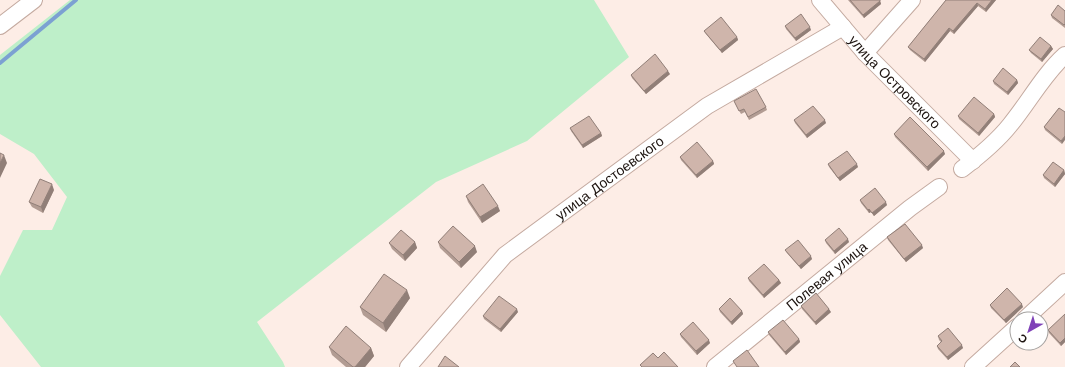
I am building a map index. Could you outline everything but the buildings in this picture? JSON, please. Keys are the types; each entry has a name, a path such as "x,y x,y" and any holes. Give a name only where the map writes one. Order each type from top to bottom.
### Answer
{"street":[{"path":"0,26 34,0"},
{"name":"улица Островского","path":"820,0 864,53 968,165 1009,126 1053,66 1065,55"},
{"path":"864,53 912,0"},
{"name":"улица Достоевского","path":"408,367 505,255 707,106 843,27"},
{"name":"Полевая улица","path":"715,367 910,208 939,187"},
{"path":"1034,311 1065,282"},
{"path":"973,367 1009,333"}],"green space":[{"path":"70,0 594,0 629,57 527,141 436,182 257,322 285,367 41,367 0,315 0,276 23,230 52,230 67,197 34,154 0,134 0,55"}],"waterway":[{"path":"0,63 76,0"}]}
